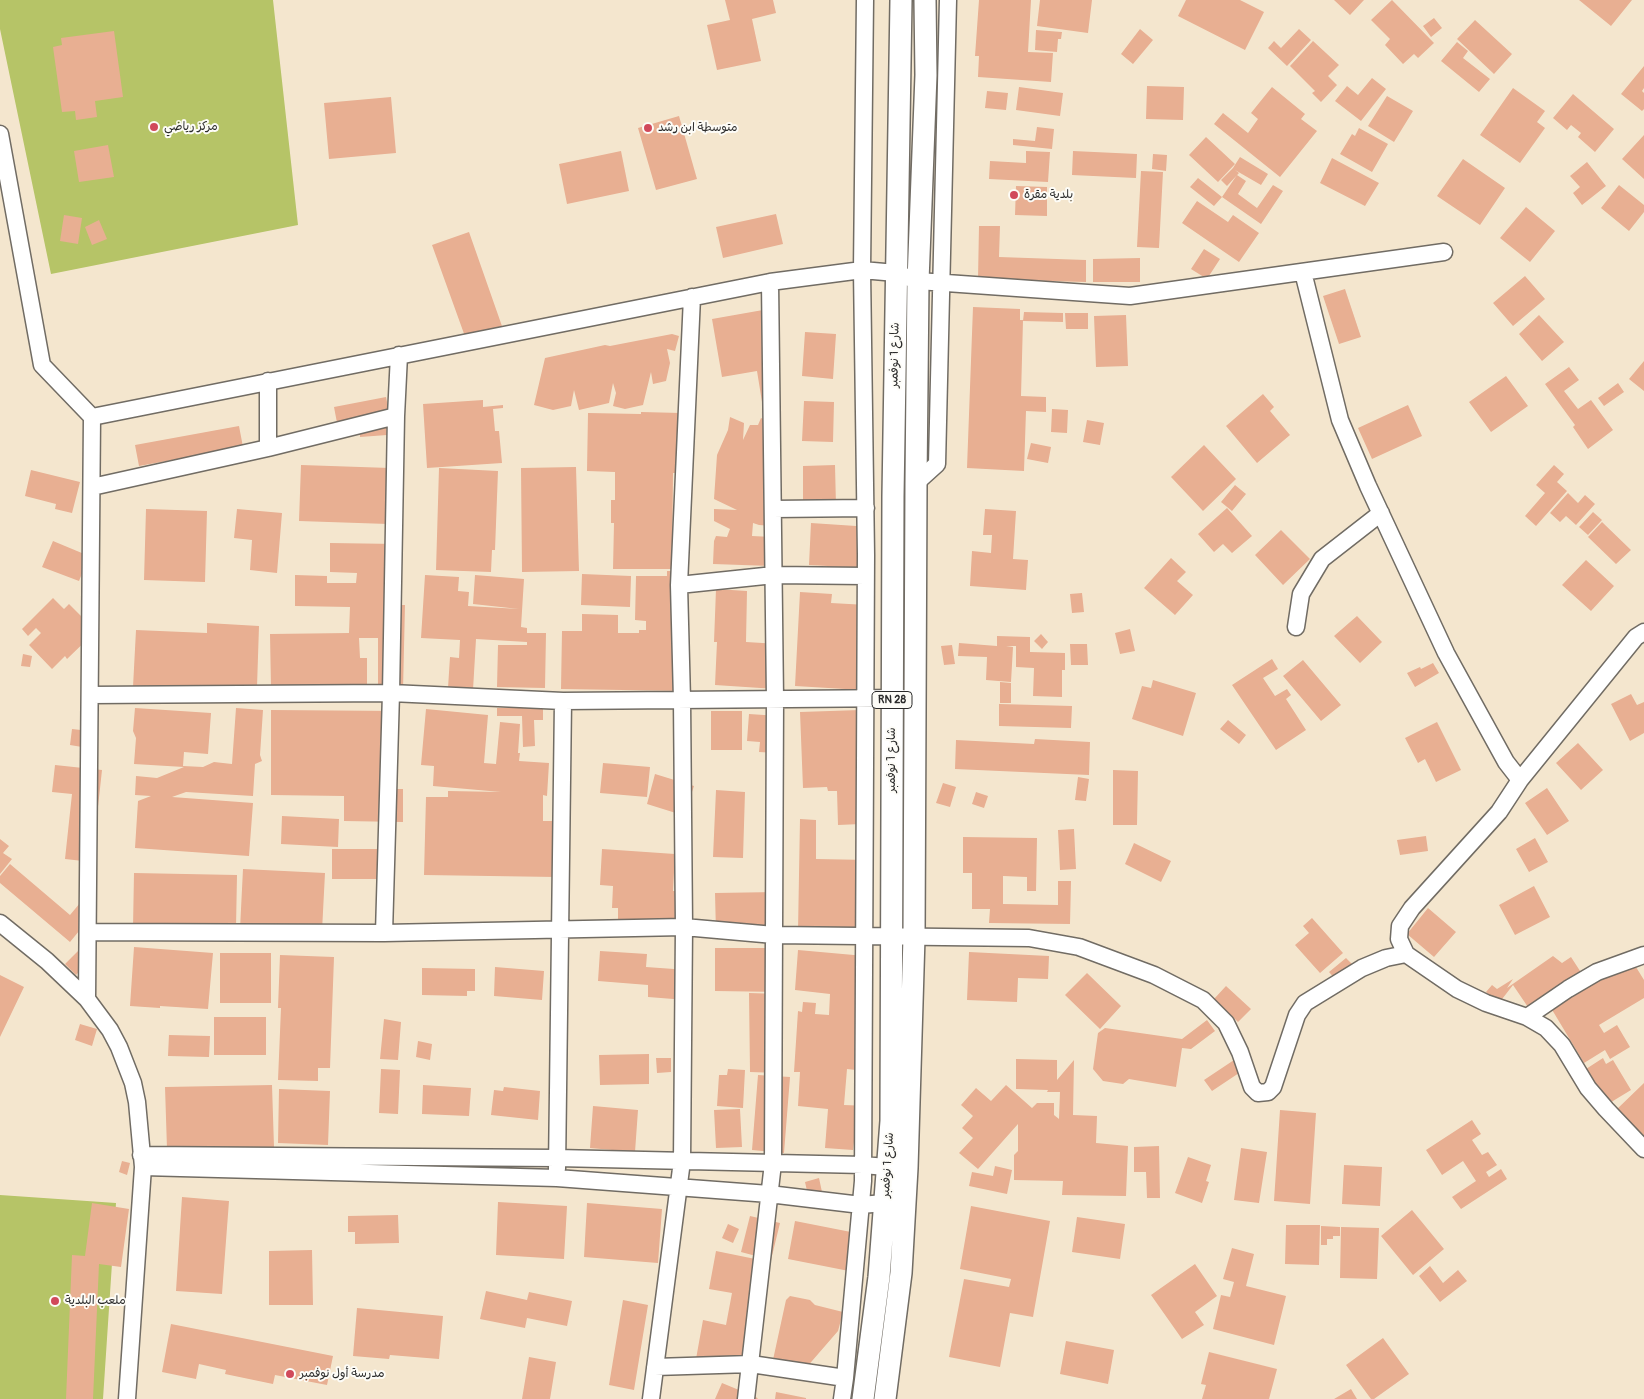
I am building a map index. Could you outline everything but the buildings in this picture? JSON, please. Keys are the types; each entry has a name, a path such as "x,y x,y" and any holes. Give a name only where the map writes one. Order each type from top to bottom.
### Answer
{"main road":[{"name":"شارع 1 نوفمبر","path":"897,1168 891,1121 892,697 893,496 901,0"},
{"name":"شارع 1 نوفمبر","path":"885,1399 901,1273 895,1202 914,937 918,281 926,75 925,0"},
{"name":"شارع 1 نوفمبر","path":"862,1399 879,1277 895,1202"}],"street":[{"path":"842,1399 861,1205 863,1165 866,508 862,270 865,0"},
{"path":"916,484 937,464 948,0"},
{"path":"0,134 42,365 92,416 87,999"},
{"path":"92,416 770,282 862,270 896,273 918,281 1130,296 1444,252"},
{"path":"1303,272 1340,420 1446,653 1506,762 1520,780"},
{"path":"746,1399 773,1163 775,699 770,282"},
{"path":"651,1399 682,1161 684,927 679,585 692,297"},
{"path":"384,933 396,416 400,355"},
{"path":"268,381 268,448"},
{"path":"92,487 268,448 396,416"},
{"path":"773,509 866,508"},
{"path":"1296,627 1301,594 1322,559 1381,513"},
{"path":"679,585 774,575 866,576"},
{"path":"1644,632 1636,637 1520,780 1499,812 1412,908 1400,926 1399,938 1406,954 1457,989 1486,1003 1527,1017 1546,1028 1562,1045 1588,1088 1644,1149"},
{"path":"90,695 391,693 563,701 892,697 914,699"},
{"path":"557,1178 563,701"},
{"path":"0,923 47,961 87,999 110,1030 127,1065 137,1102 142,1161 127,1399"},
{"path":"88,932 384,933 684,927 774,935 1028,938 1079,947 1154,975 1202,1000 1226,1023 1240,1052 1252,1087 1258,1093 1268,1092 1273,1087 1297,1015 1305,1003 1362,968 1386,958 1406,954"},
{"path":"1527,1017 1597,972 1644,955"},
{"path":"142,1161 557,1158 863,1165 897,1168"},
{"path":"142,1161 557,1178 769,1194 861,1205 895,1202"},
{"path":"656,1367 751,1364 845,1378"}],"green space":[{"name":"مركز رياضي","path":"0,0 273,0 298,225 51,274 0,29"},
{"name":"ملعب البلدية","path":"0,1195 116,1203 103,1399 0,1399"}],"place":[{"name":"مركز رياضي","path":"154,127"},
{"name":"متوسطة ابن رشد","path":"648,128"},
{"name":"بلدية مقرة","path":"1014,195"},
{"name":"ملعب البلدية","path":"55,1301"},
{"name":"مدرسة أول نوفمبر","path":"290,1374"}]}
